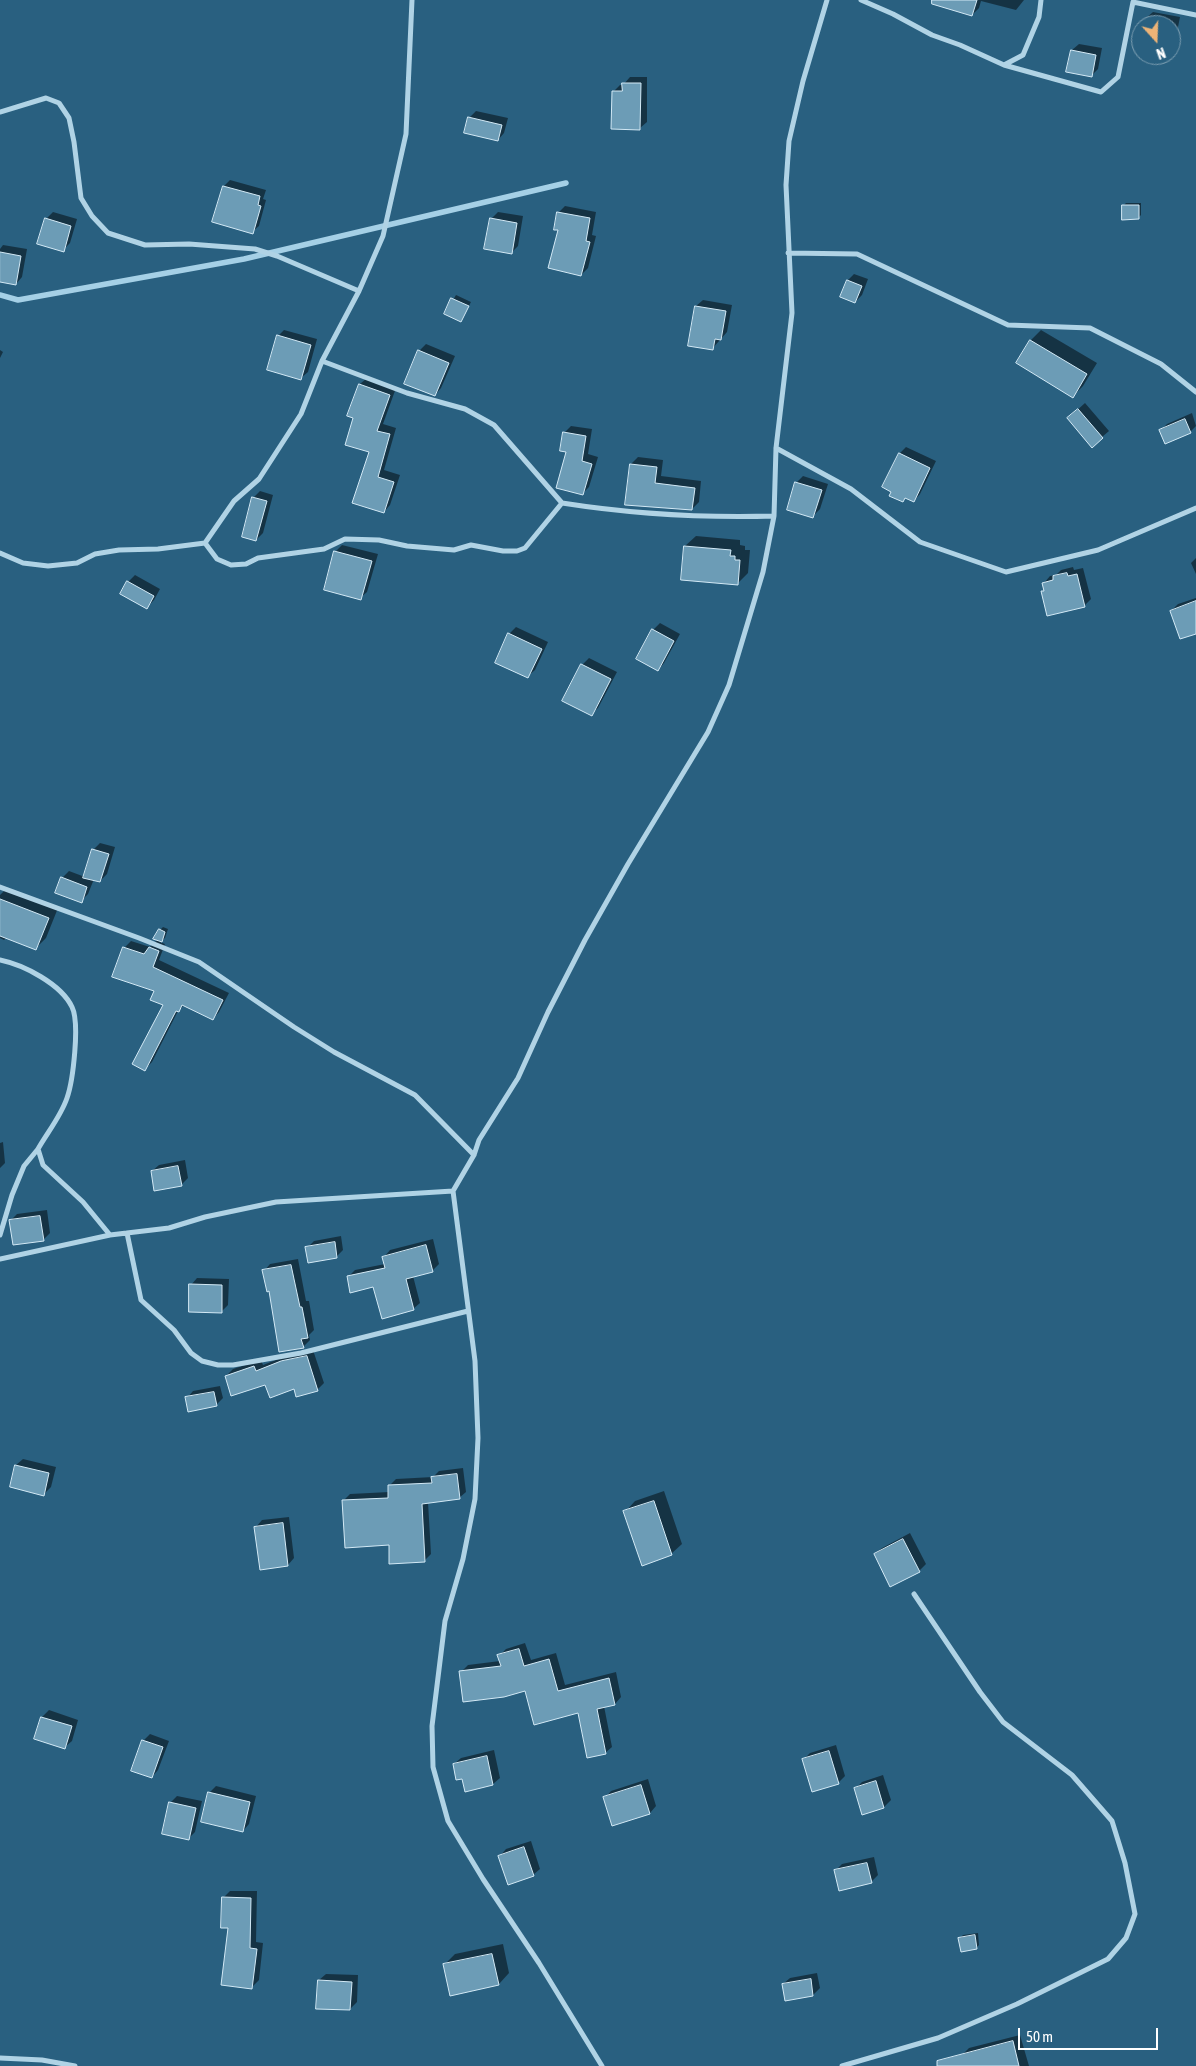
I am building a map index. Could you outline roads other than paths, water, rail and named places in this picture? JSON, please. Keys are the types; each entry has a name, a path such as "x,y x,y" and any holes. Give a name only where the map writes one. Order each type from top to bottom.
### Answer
{"street":[{"path":"0,553 23,562 48,566 77,563 95,554 119,550 158,549 205,543 234,501 259,479 301,414 322,361 359,291 382,236 406,134 412,0"},
{"path":"602,2066 448,1821 433,1767 432,1726 445,1621 463,1559 475,1499 478,1438 475,1361 453,1190 474,1155 479,1140 518,1078 585,940 628,864 708,732 729,685 763,572 774,516 776,448 792,313 786,185 789,141 803,81 827,0"},
{"path":"861,0 893,14 932,35 960,45 1004,65 1101,92 1118,77 1133,2 1196,14"},
{"path":"1004,65 1023,55 1039,17 1041,0"},
{"path":"0,112 46,98 59,103 69,118 81,198 92,216 108,233 146,245 189,244 255,249 277,256 359,291"},
{"path":"788,253 857,254 1008,325 1090,328 1161,364 1196,392"},
{"path":"322,361 407,393 465,409 494,425 562,503 611,510 706,516 774,516"},
{"path":"776,448 851,489 920,542 1006,572 1098,550 1196,508"},
{"path":"205,543 217,559 231,565 246,564 258,558 324,549 344,539 380,540 454,550 471,545 503,551 517,551 525,548 562,503"},
{"path":"0,887 199,962 294,1028 414,1095 474,1155"},
{"path":"0,960 42,976 72,1007 76,1023 74,1060 67,1098 38,1149 24,1166 12,1195 0,1235"},
{"path":"38,1149 43,1166 83,1202 110,1235"},
{"path":"0,1259 110,1235 169,1228 276,1202 453,1190"},
{"path":"127,1233 141,1300 174,1330 191,1353 202,1361 218,1365 233,1365 301,1354 468,1311"},
{"path":"842,2066 938,2038 1017,2004 1108,1959 1126,1938 1135,1914 1125,1863 1112,1821 1072,1775 1003,1722 980,1692 944,1635 914,1594"},
{"path":"0,2058 42,2060 75,2066"}],"waterway":[{"path":"0,295 18,300 244,259 566,183"}]}
